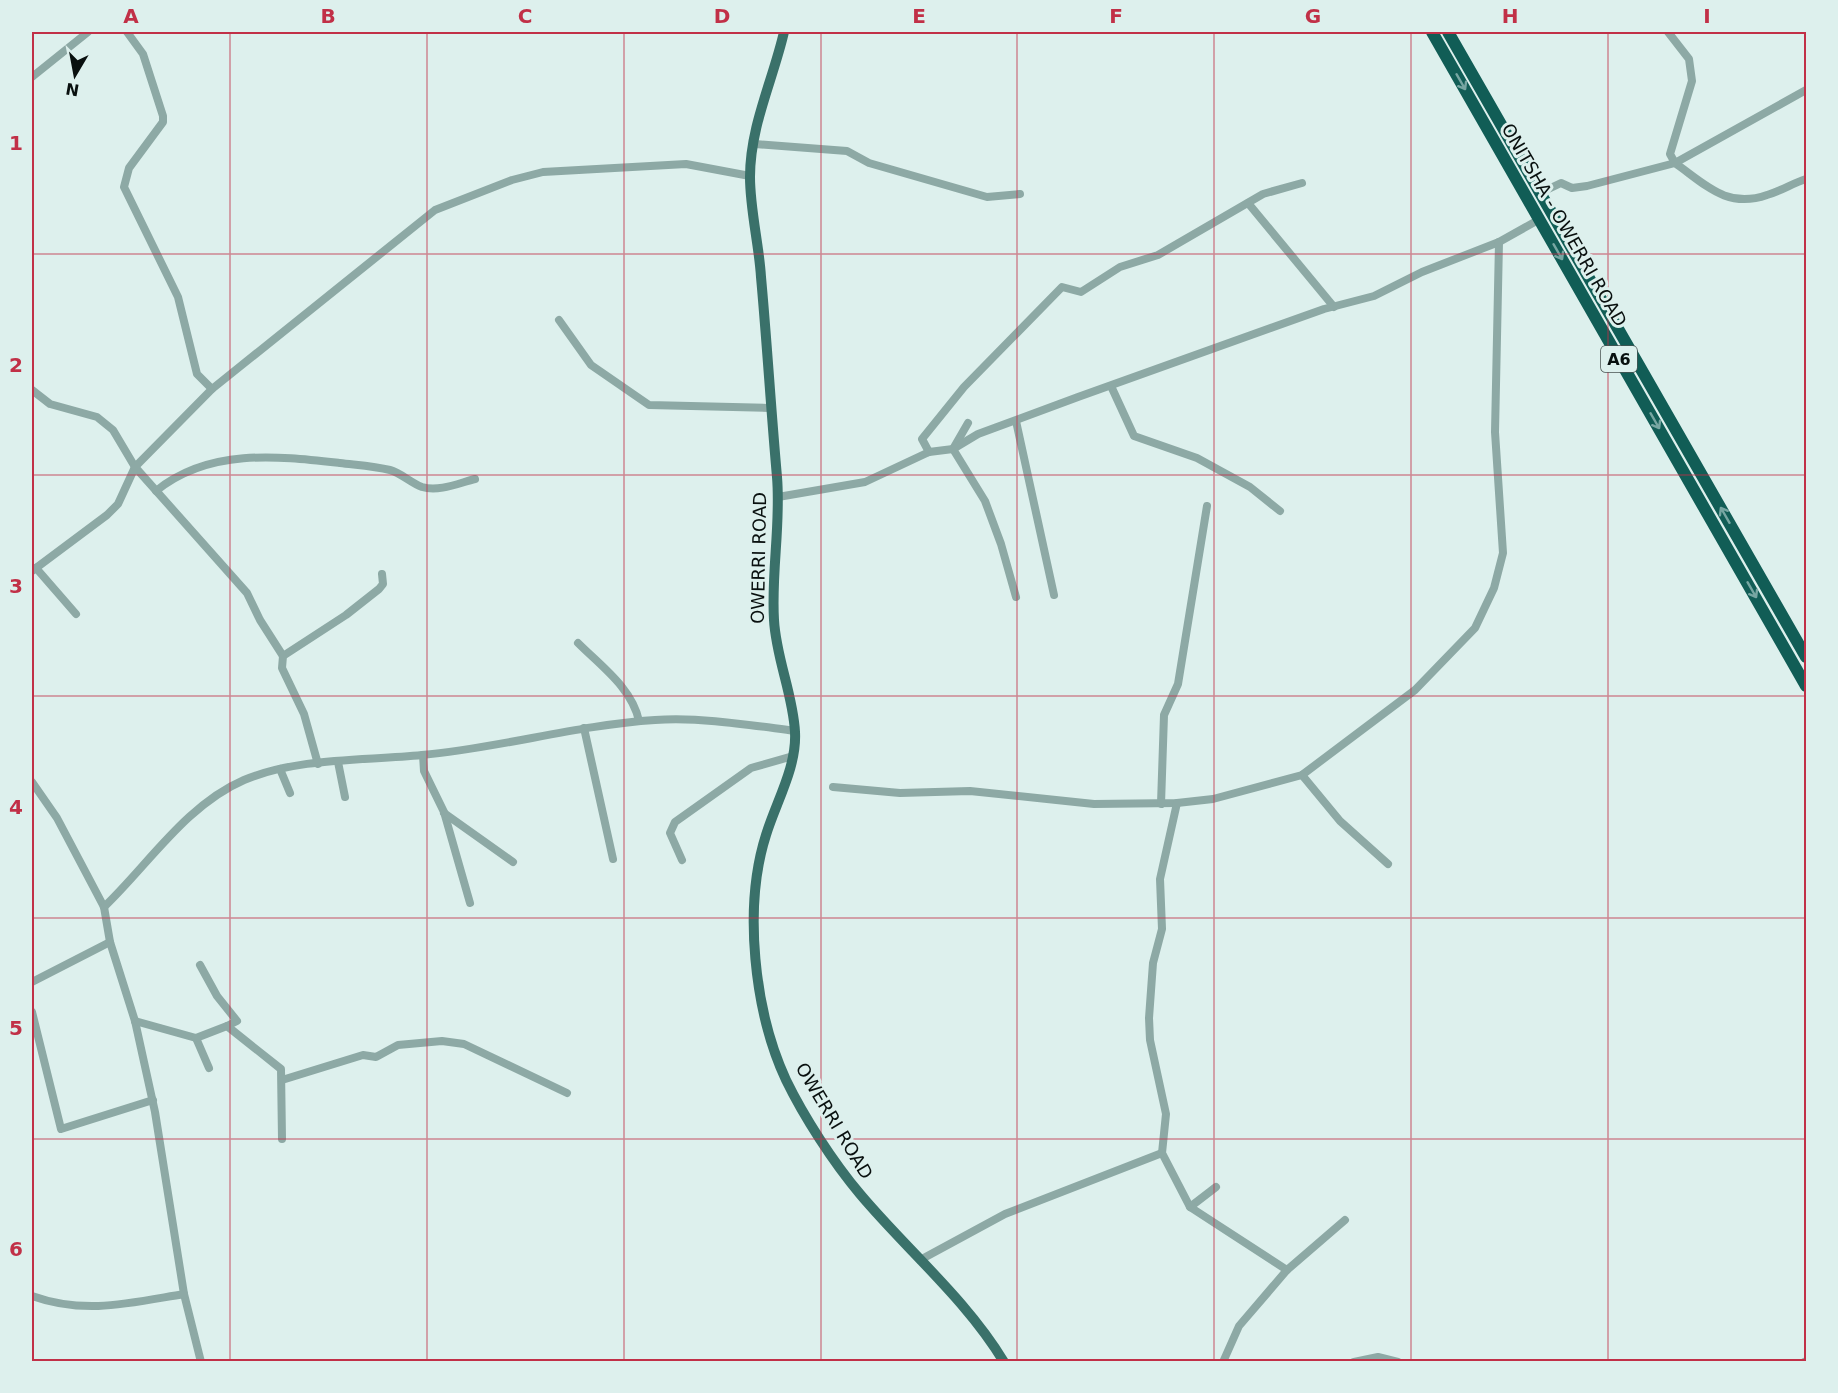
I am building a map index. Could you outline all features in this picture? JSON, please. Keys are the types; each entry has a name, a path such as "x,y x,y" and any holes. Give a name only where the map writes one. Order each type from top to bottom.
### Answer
{"highway":[{"name":"ONITSHA - OWERRI ROAD","path":"1432,32 1806,686"},
{"name":"ONITSHA - OWERRI ROAD","path":"1448,32 1806,657"}],"main road":[{"name":"OWERRI ROAD","path":"784,32 760,110 750,176 766,329 778,497 774,621 776,646 795,731 793,756 766,833 756,876 755,947 770,1034 786,1080 844,1174 990,1338 1004,1362"}],"street":[{"path":"32,77 88,32"},
{"path":"127,32 143,54 163,122 129,168 124,187 178,297 197,374 212,389"},
{"path":"1668,32 1689,59 1692,81 1670,154 1675,163 1727,199 1744,200 1767,195 1806,179"},
{"path":"1540,193 1560,183 1572,188 1587,186 1675,163 1806,90"},
{"path":"755,144 847,152 869,163 987,197 1020,194"},
{"path":"75,614 34,569 107,515 117,504 135,467 212,389 373,258 446,204 543,172 686,164 750,176"},
{"path":"929,452 922,440 964,387 1062,287 1081,292 1120,267 1158,255 1263,194 1302,183"},
{"path":"1248,203 1334,307"},
{"path":"778,497 865,482 929,452 952,449 978,434 1334,307 1374,296 1422,273 1499,242 1540,219"},
{"path":"833,787 900,793 970,790 1094,804 1161,804 1213,799 1302,776 1415,690 1475,628 1494,588 1503,553 1495,432 1499,242"},
{"path":"559,320 591,364 650,405 770,408"},
{"path":"1111,386 1134,436 1197,458 1250,487 1280,511"},
{"path":"32,390 50,404 97,417 106,422 135,467 247,592 260,620 283,656 282,668 304,714 318,764"},
{"path":"1016,421 1054,595"},
{"path":"952,449 968,423"},
{"path":"952,449 985,501 1001,544 1016,597"},
{"path":"156,491 172,478 244,456 318,461 391,470 422,487 437,489 476,479"},
{"path":"1161,804 1164,715 1178,684 1207,506"},
{"path":"283,656 346,615 379,589 383,584 381,574"},
{"path":"578,643 627,692 635,705 639,721"},
{"path":"104,908 207,801 243,781 280,769 423,755 639,721 726,722 795,731"},
{"path":"584,728 613,859"},
{"path":"423,755 424,771 444,812 470,903"},
{"path":"682,860 670,833 675,822 751,768 793,756"},
{"path":"338,762 345,797"},
{"path":"280,769 290,793"},
{"path":"1302,776 1340,821 1388,864"},
{"path":"32,782 57,818 104,908 110,942 135,1022 153,1100 184,1294 201,1362"},
{"path":"1177,803 1160,879 1162,929 1153,963 1149,1017 1150,1040 1166,1114 1162,1153 1190,1207 1287,1270"},
{"path":"444,812 513,862"},
{"path":"32,982 110,942"},
{"path":"135,1022 196,1038 237,1021 216,996 200,965"},
{"path":"32,1012 61,1129 153,1100"},
{"path":"227,1026 281,1069 282,1140"},
{"path":"196,1038 209,1068"},
{"path":"282,1080 363,1054 376,1057 398,1045 442,1041 464,1044 567,1092"},
{"path":"920,1260 1005,1214 1162,1153"},
{"path":"1190,1207 1216,1187"},
{"path":"1222,1362 1239,1326 1287,1270 1345,1220"},
{"path":"32,1296 80,1308 104,1307 184,1294"},
{"path":"1354,1362 1378,1357 1398,1362"}]}
